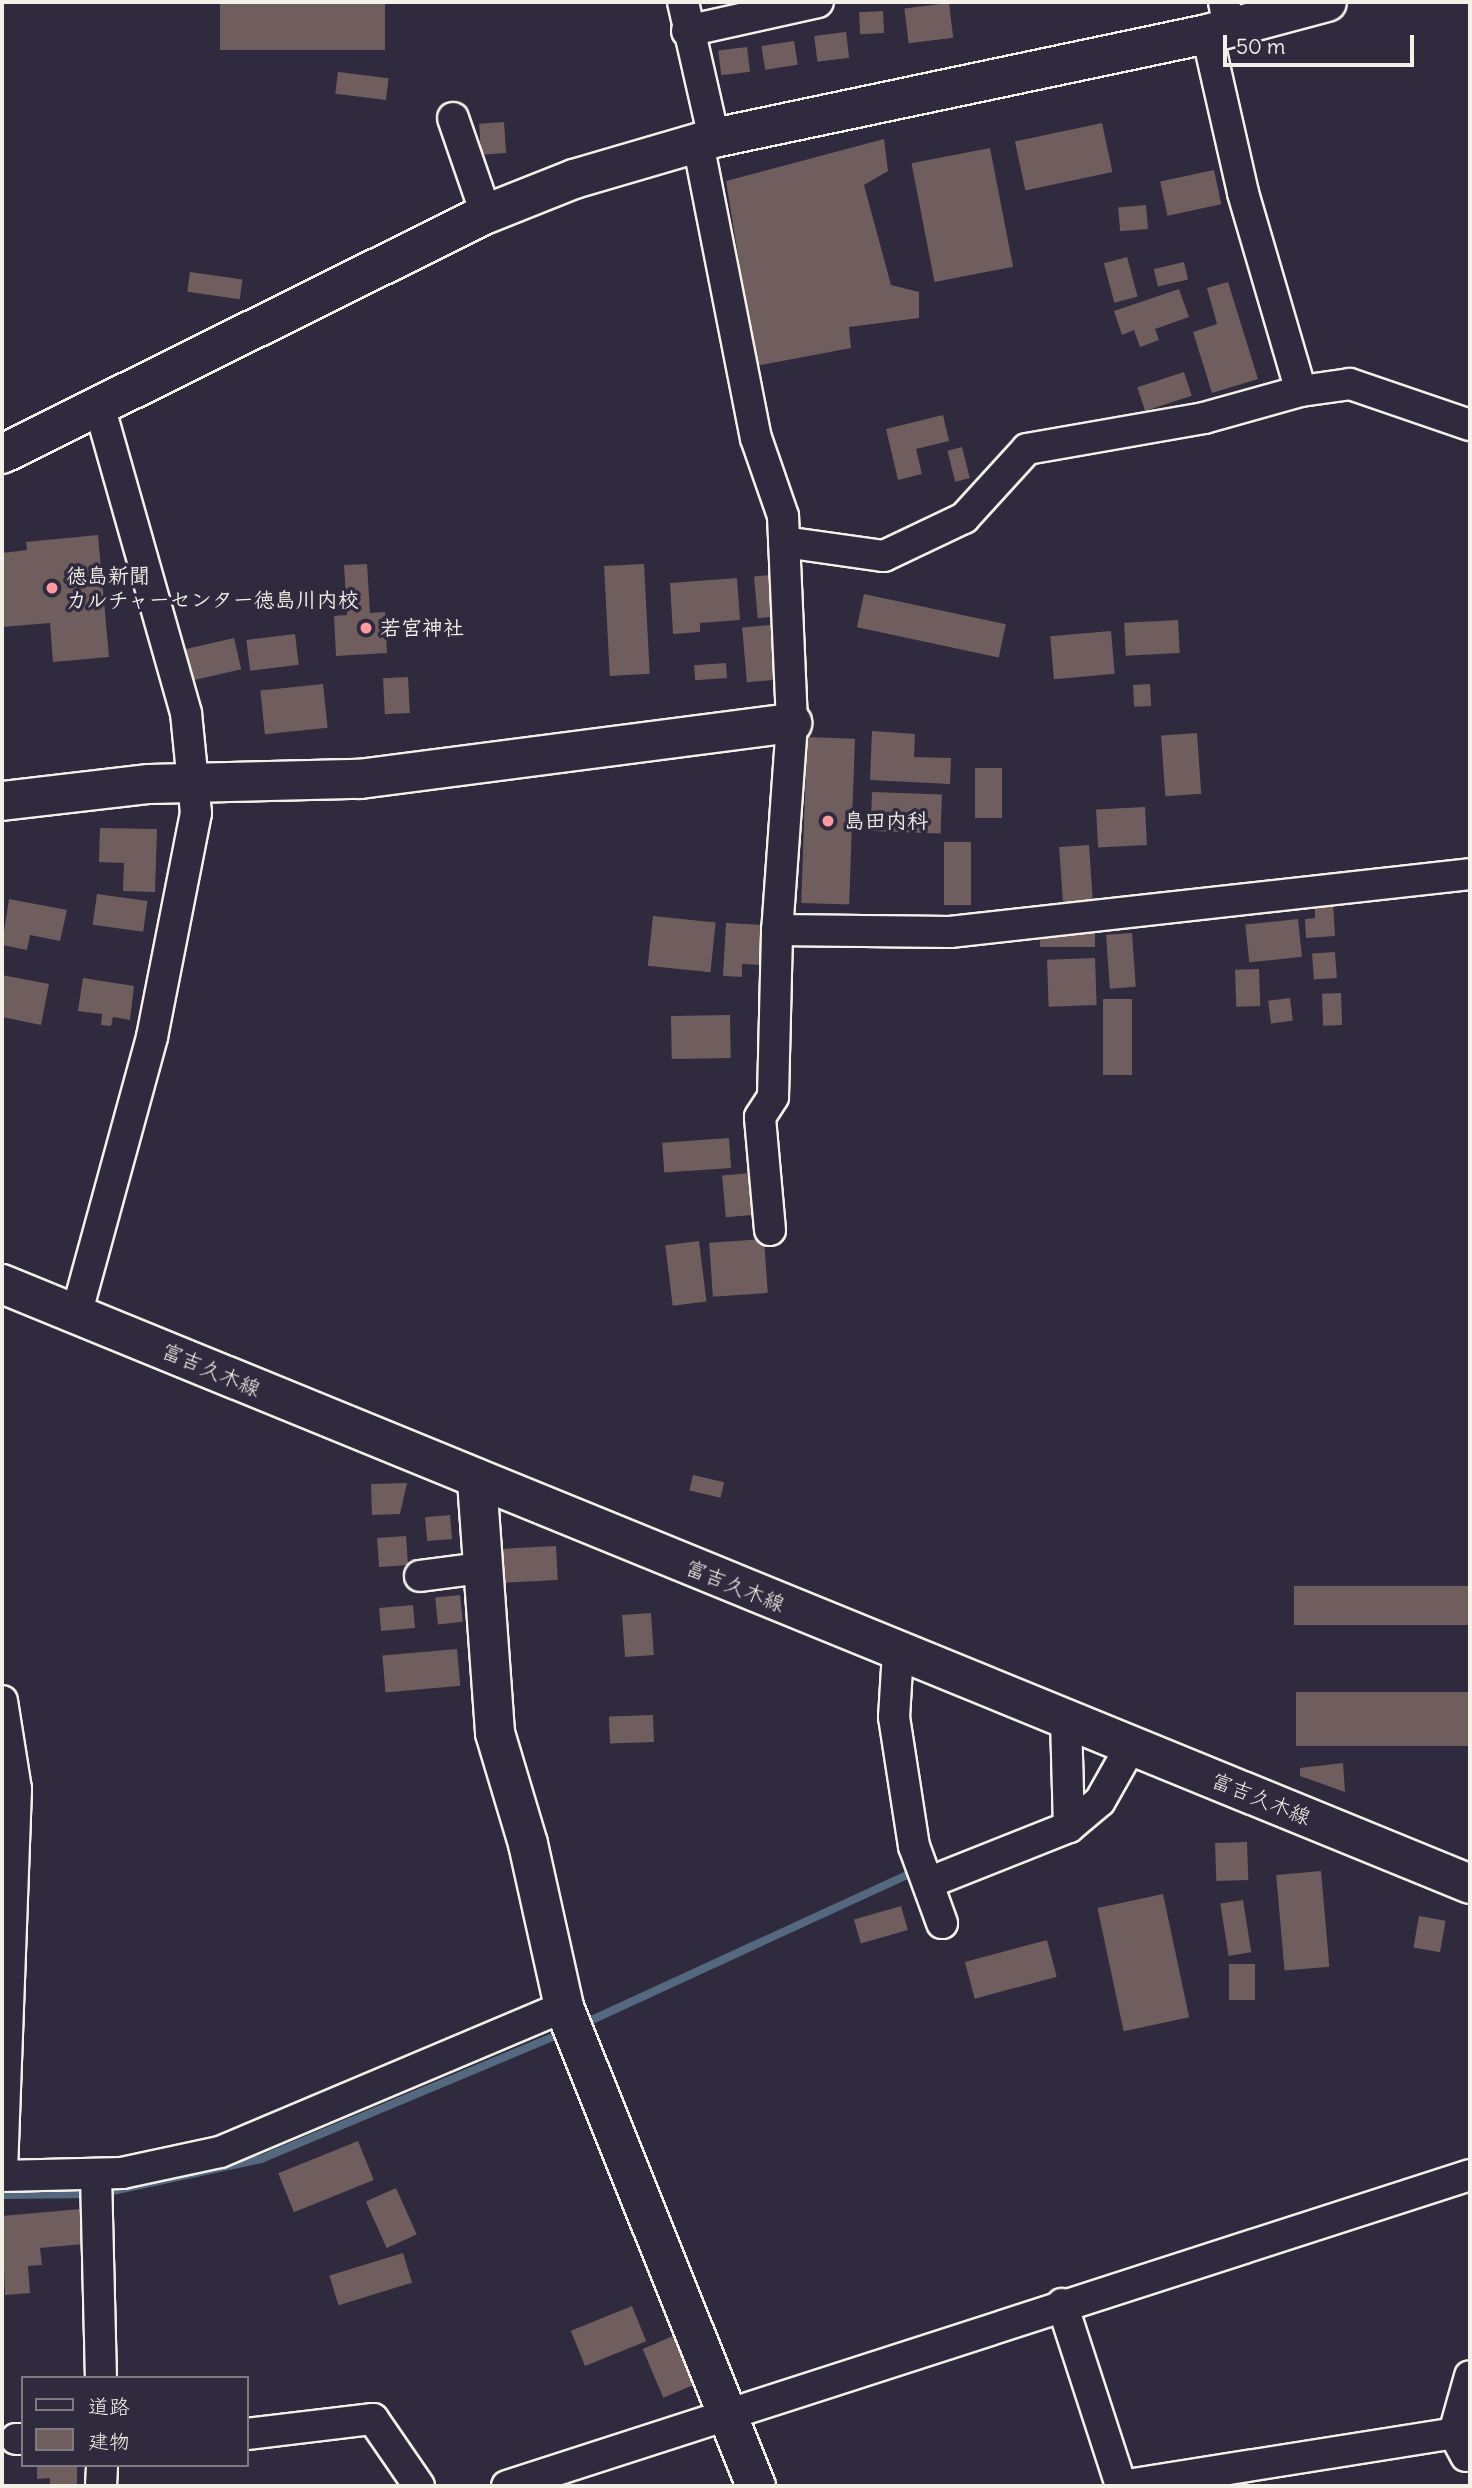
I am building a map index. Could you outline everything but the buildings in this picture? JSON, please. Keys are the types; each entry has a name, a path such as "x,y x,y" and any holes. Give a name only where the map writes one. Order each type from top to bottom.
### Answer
{"street":[{"path":"683,2 756,438 783,516 785,542 792,723 778,930 773,1097 760,1117 770,1230"},
{"path":"687,31 818,2"},
{"path":"2,454 486,214 575,179 706,141 1220,21 1327,2"},
{"path":"1220,21 1243,192 1301,391"},
{"path":"453,118 486,214"},
{"path":"785,542 884,556 964,517 1027,449 1204,418 1301,391 1350,384 1470,425"},
{"path":"76,1315 152,1037 197,782 186,713 99,406"},
{"path":"2,801 197,782 360,779 792,723"},
{"path":"778,930 950,932 1470,874"},
{"name":"富吉久木線","path":"2,1284 477,1481 1470,1884"},
{"path":"477,1481 495,1733 528,1844 569,2022 756,2486"},
{"path":"420,1576 482,1568"},
{"path":"898,1652 894,1717 915,1846 942,1923"},
{"path":"2,1701 16,1789 2,2163"},
{"path":"1066,1720 1069,1827"},
{"path":"928,1883 1069,1827 1100,1801 1131,1746"},
{"path":"2,2176 96,2189 232,2148 569,2022"},
{"path":"507,2486 729,2418 1062,2304 1470,2175"},
{"path":"96,2189 101,2376"},
{"path":"1062,2304 1121,2486 1463,2440 1470,2376"},
{"path":"248,2434 373,2419 419,2486"},
{"path":"101,2486 102,2467"}],"waterway":[{"path":"583,2024 916,1871"},
{"path":"103,2193 261,2159 565,2032"},
{"path":"2,2195 90,2194"}],"place":[{"name":"徳島新聞 カルチャーセンター徳島川内校","path":"52,588"},
{"name":"若宮神社","path":"366,628"},
{"name":"島田内科","path":"828,821"}]}
